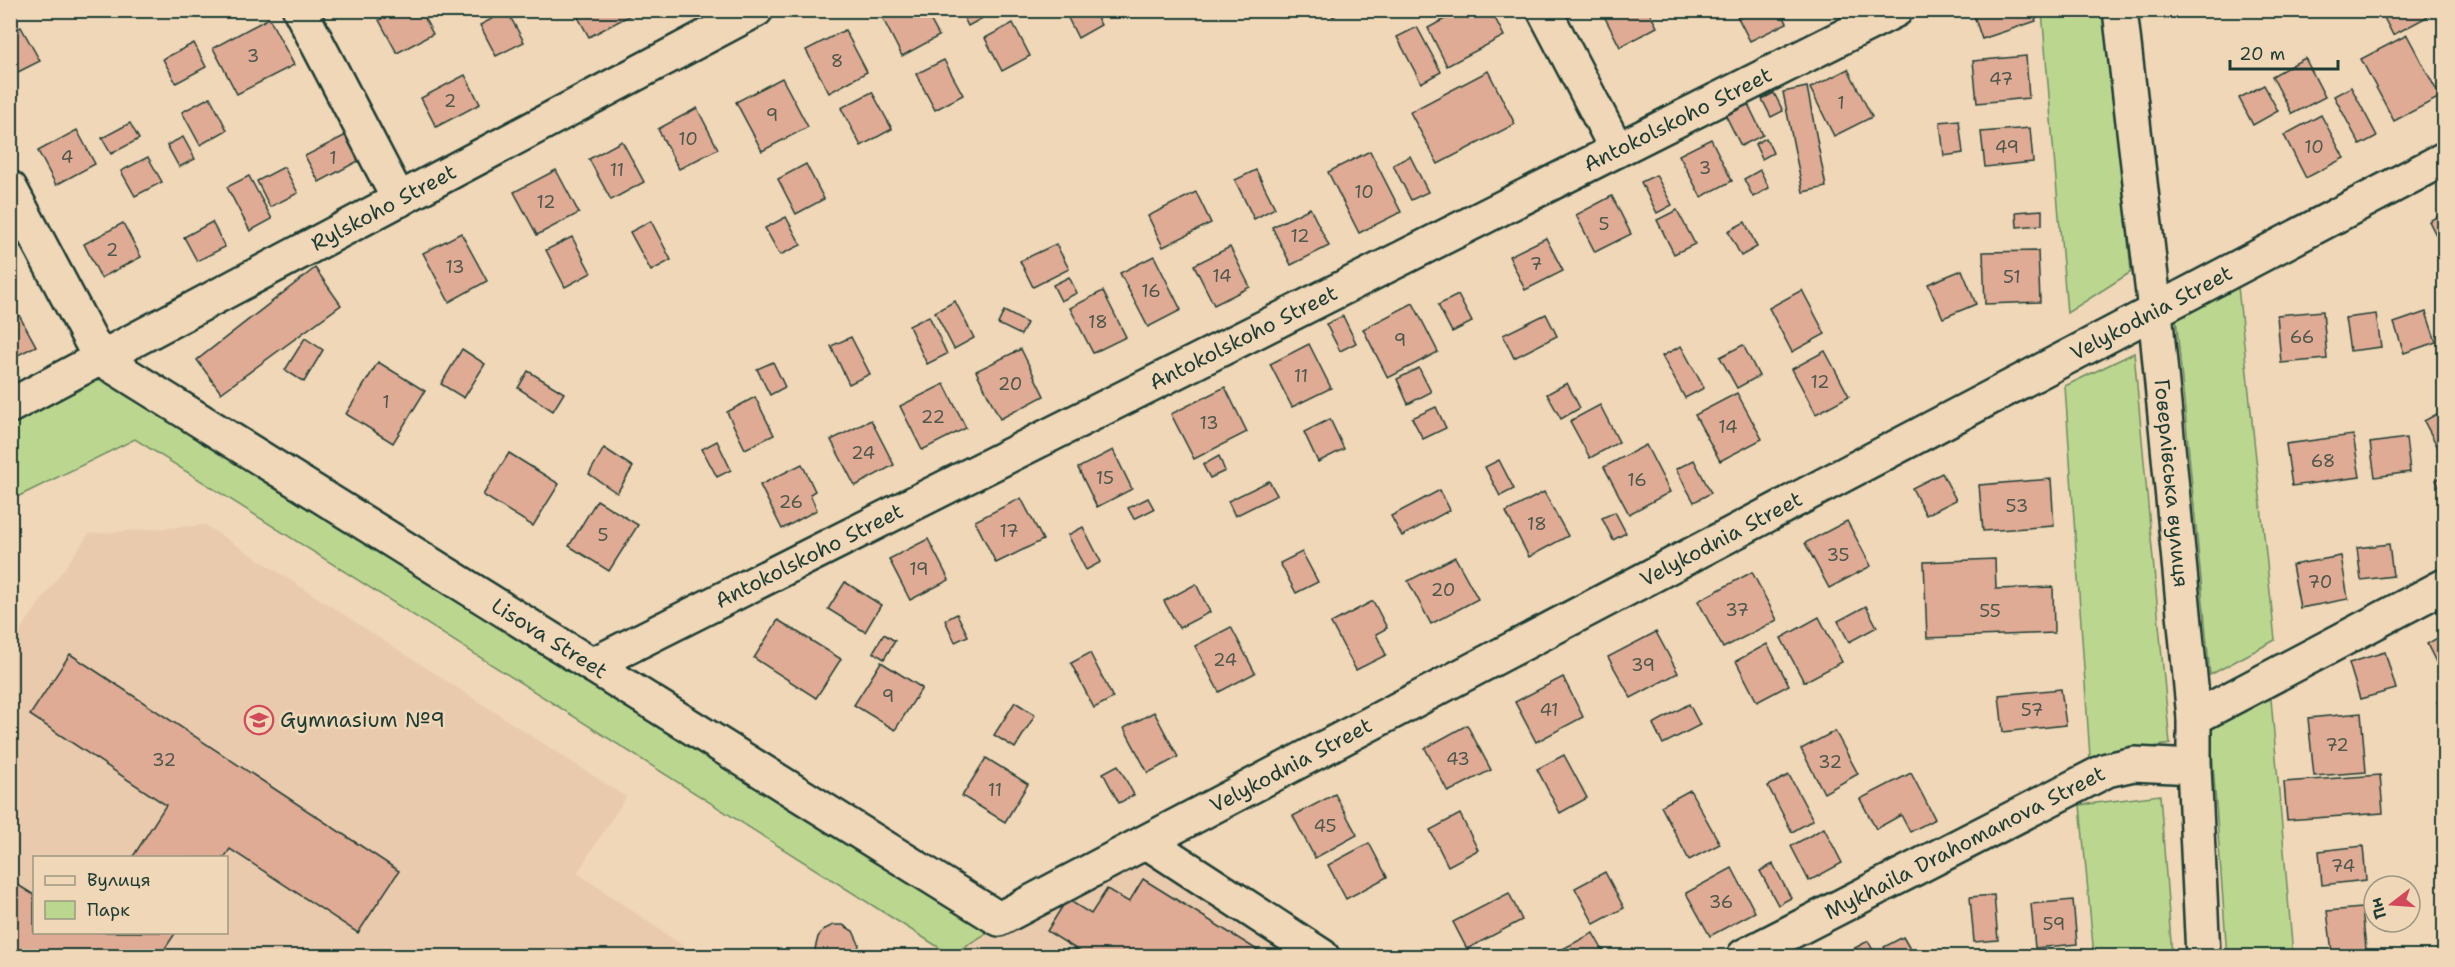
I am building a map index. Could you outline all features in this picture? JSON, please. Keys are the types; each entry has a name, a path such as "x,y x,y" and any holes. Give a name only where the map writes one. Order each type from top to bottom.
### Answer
{"street":[{"path":"300,10 399,200"},
{"path":"1544,10 1617,150"},
{"name":"Говерлівська вулиця","path":"2120,10 2155,311 2194,718 2194,767 2203,957"},
{"name":"Antokolskoho Street","path":"592,665 1890,12"},
{"name":"Rylskoho Street","path":"10,406 743,14"},
{"name":"Velykodnia Street","path":"999,919 2445,159"},
{"path":"10,188 100,358"},
{"name":"Lisova Street","path":"100,358 999,919"},
{"path":"2194,718 2445,586"},
{"name":"Mykhaila Drahomanova Street","path":"1743,957 2107,770 2134,764 2194,767"},
{"path":"1147,842 1322,957"}],"shaded area":[{"name":"Gymnasium №9","path":"205,525 626,797 577,873 698,956 11,956 11,643 89,534"},
{"path":"1141,850 1293,956 949,956 1002,924"}],"green space":[{"path":"2042,11 2107,11 2131,272 2067,313"},
{"path":"2238,287 2275,640 2210,675 2176,317"},
{"path":"2134,353 2170,744 2090,757 2065,386"},
{"path":"100,358 1002,924 951,955 135,439 11,500 11,406"},
{"path":"2271,699 2293,956 2227,956 2210,722"},
{"path":"2160,795 2172,956 2094,956 2080,805"}],"building":[{"path":"398,10 420,10 433,34 397,53 379,20"},
{"path":"574,10 640,10 589,37"},
{"path":"888,10 925,10 939,36 902,56 881,15"},
{"path":"960,10 997,10 968,26"},
{"path":"1064,10 1093,10 1101,25 1078,38"},
{"path":"1330,10 1345,10 1333,17"},
{"path":"1461,10 1491,10 1504,36 1447,66 1428,28"},
{"path":"1601,10 1648,10 1657,27 1620,47"},
{"path":"1734,10 1780,10 1787,23 1750,41"},
{"path":"1972,10 2032,10 2036,21 1982,39"},
{"path":"2380,10 2424,10 2427,17 2393,35"},
{"path":"507,11 524,42 496,56 480,25"},
{"path":"269,18 294,65 237,94 213,48"},
{"path":"1013,23 1030,56 1002,71 985,38"},
{"path":"21,27 40,61 10,76 10,33"},
{"path":"1417,27 1441,72 1421,83 1397,37"},
{"path":"845,30 867,72 829,93 806,50"},
{"path":"2407,35 2440,97 2394,121 2361,59"},
{"path":"194,43 206,67 176,83 163,59"},
{"path":"2026,56 2029,98 1977,103 1973,61"},
{"path":"2305,58 2325,97 2292,114 2272,76"},
{"path":"944,60 963,95 935,110 916,74"},
{"path":"1848,69 1872,117 1834,136 1810,88"},
{"path":"1488,71 1515,124 1438,164 1410,112"},
{"path":"465,75 480,104 436,127 421,98"},
{"path":"782,78 808,127 762,151 736,102"},
{"path":"2264,85 2278,111 2253,125 2239,98"},
{"path":"1807,87 1826,187 1803,192 1783,92"},
{"path":"2351,87 2377,136 2360,145 2334,96"},
{"path":"872,92 892,129 861,146 841,108"},
{"path":"1774,93 1783,111 1771,117 1762,99"},
{"path":"1744,96 1763,135 1741,146 1722,108"},
{"path":"210,97 227,130 200,145 182,112"},
{"path":"697,108 718,149 679,169 658,129"},
{"path":"2321,115 2344,158 2306,178 2284,135"},
{"path":"1959,120 1963,153 1944,156 1940,122"},
{"path":"130,123 139,139 111,154 102,138"},
{"path":"2030,128 2033,162 1985,167 1981,132"},
{"path":"77,130 95,164 56,185 38,151"},
{"path":"346,135 360,160 319,182 305,156"},
{"path":"183,137 195,159 179,167 167,145"},
{"path":"1766,138 1773,153 1762,159 1755,144"},
{"path":"1711,139 1732,181 1701,197 1679,155"},
{"path":"622,141 644,182 611,200 589,159"},
{"path":"1370,151 1401,212 1359,233 1328,172"},
{"path":"1410,156 1428,192 1411,200 1393,165"},
{"path":"148,157 162,182 135,196 121,171"},
{"path":"806,164 824,199 796,214 778,179"},
{"path":"284,167 298,193 270,207 257,181"},
{"path":"556,170 579,213 537,235 514,192"},
{"path":"1256,170 1275,208 1254,219 1235,180"},
{"path":"1760,170 1769,188 1753,197 1744,179"},
{"path":"1656,175 1672,205 1657,213 1641,182"},
{"path":"249,176 272,219 250,231 227,187"},
{"path":"1196,192 1211,223 1163,247 1148,216"},
{"path":"1612,196 1631,234 1595,252 1576,215"},
{"path":"1310,208 1329,246 1291,265 1272,227"},
{"path":"1677,210 1695,244 1674,254 1657,220"},
{"path":"2042,210 2042,225 2017,227 2016,212"},
{"path":"2444,213 2444,251 2429,221"},
{"path":"786,217 801,245 780,255 765,228"},
{"path":"651,221 671,260 651,271 630,232"},
{"path":"212,222 225,247 197,261 184,237"},
{"path":"1745,222 1757,247 1741,256 1728,231"},
{"path":"123,223 141,257 101,278 84,244"},
{"path":"461,233 487,281 449,302 423,253"},
{"path":"572,237 591,273 565,287 546,250"},
{"path":"1546,238 1563,271 1525,290 1509,256"},
{"path":"1056,244 1069,269 1033,287 1020,261"},
{"path":"1230,247 1250,287 1214,305 1194,265"},
{"path":"2038,251 2040,302 1985,304 1983,252"},
{"path":"1154,256 1181,310 1148,327 1120,273"},
{"path":"315,268 341,305 221,393 197,360"},
{"path":"1962,270 1976,304 1943,318 1928,284"},
{"path":"1069,277 1077,293 1061,301 1053,285"},
{"path":"1802,290 1825,334 1792,352 1769,308"},
{"path":"1103,291 1126,337 1093,353 1070,308"},
{"path":"1458,295 1472,322 1452,332 1438,305"},
{"path":"955,301 974,338 954,349 935,312"},
{"path":"1413,303 1438,352 1388,378 1363,329"},
{"path":"1004,311 1027,323 1021,335 998,324"},
{"path":"2323,311 2327,359 2281,363 2277,315"},
{"path":"2426,312 2436,342 2404,353 2394,323"},
{"path":"1546,314 1557,336 1514,358 1503,335"},
{"path":"2376,314 2381,347 2350,351 2345,318"},
{"path":"19,315 36,346 10,359 10,320"},
{"path":"929,316 947,354 927,364 909,326"},
{"path":"1343,316 1356,343 1340,351 1326,324"},
{"path":"851,337 870,374 849,384 831,346"},
{"path":"305,338 323,350 304,382 285,370"},
{"path":"1309,344 1331,388 1292,407 1270,364"},
{"path":"1743,345 1759,376 1737,388 1720,357"},
{"path":"1681,346 1704,388 1685,398 1662,356"},
{"path":"462,349 485,364 464,398 441,384"},
{"path":"1021,349 1044,396 1000,419 976,371"},
{"path":"1825,351 1849,396 1816,414 1792,369"},
{"path":"378,362 425,391 393,443 346,414"},
{"path":"773,362 785,387 770,395 757,369"},
{"path":"1419,368 1431,392 1408,404 1397,379"},
{"path":"528,371 564,393 553,411 518,388"},
{"path":"1567,383 1580,408 1561,419 1547,394"},
{"path":"944,384 966,428 922,450 900,406"},
{"path":"1225,387 1247,432 1194,459 1171,414"},
{"path":"1737,393 1762,439 1720,461 1695,415"},
{"path":"755,397 774,435 745,449 727,412"},
{"path":"1600,405 1619,442 1590,458 1570,421"},
{"path":"1436,407 1446,428 1423,439 1412,418"},
{"path":"2444,410 2444,456 2443,457 2424,421"},
{"path":"1330,419 1344,449 1318,462 1304,432"},
{"path":"871,420 894,465 855,486 831,440"},
{"path":"2353,435 2360,477 2292,486 2286,444"},
{"path":"2406,438 2410,472 2375,477 2370,443"},
{"path":"717,441 731,470 717,477 702,449"},
{"path":"1646,445 1670,492 1629,514 1604,467"},
{"path":"604,448 633,467 617,493 589,474"},
{"path":"1113,450 1132,489 1097,507 1078,468"},
{"path":"509,453 559,484 533,526 483,495"},
{"path":"1219,456 1225,471 1210,478 1203,465"},
{"path":"1499,460 1514,489 1500,496 1485,467"},
{"path":"1694,460 1711,493 1694,502 1676,469"},
{"path":"802,464 815,491 810,494 817,510 782,529 760,485"},
{"path":"1942,473 1956,500 1926,515 1912,488"},
{"path":"2444,475 2444,496 2436,480"},
{"path":"2051,479 2054,526 1983,531 1979,485"},
{"path":"1269,481 1277,495 1235,516 1228,501"},
{"path":"1440,490 1450,510 1402,536 1391,516"},
{"path":"1544,492 1568,536 1529,557 1506,512"},
{"path":"1021,498 1043,540 996,563 975,521"},
{"path":"1148,498 1154,509 1134,519 1128,508"},
{"path":"597,500 638,525 609,571 569,546"},
{"path":"1615,512 1626,533 1613,540 1602,518"},
{"path":"1847,521 1871,566 1829,588 1805,543"},
{"path":"1083,527 1101,562 1086,570 1068,535"},
{"path":"928,539 949,580 910,600 889,559"},
{"path":"2389,544 2393,576 2361,580 2357,548"},
{"path":"1302,552 1318,582 1296,593 1280,563"},
{"path":"2341,556 2348,599 2300,608 2292,565"},
{"path":"1455,557 1478,599 1431,624 1408,581"},
{"path":"1995,559 1996,589 2053,587 2054,633 1927,638 1924,562"},
{"path":"1752,572 1777,620 1723,648 1698,601"},
{"path":"845,582 881,605 865,632 828,609"},
{"path":"1196,584 1210,612 1179,628 1164,601"},
{"path":"1373,601 1387,628 1376,634 1386,655 1356,670 1331,623"},
{"path":"1866,606 1877,627 1849,642 1838,621"},
{"path":"957,614 968,636 955,642 945,620"},
{"path":"1819,617 1842,662 1804,682 1781,638"},
{"path":"778,620 841,659 816,698 754,658"},
{"path":"1231,627 1255,673 1219,692 1195,646"},
{"path":"1656,632 1678,673 1631,698 1608,657"},
{"path":"884,634 895,641 884,659 873,652"},
{"path":"2444,634 2444,678 2427,644"},
{"path":"1767,644 1789,685 1757,702 1736,661"},
{"path":"2385,652 2396,689 2360,699 2349,663"},
{"path":"1090,653 1113,698 1094,708 1071,663"},
{"path":"70,654 399,871 358,933 230,849 225,856 133,856 166,805 30,715"},
{"path":"881,662 922,688 895,730 854,705"},
{"path":"1563,677 1583,717 1536,742 1515,702"},
{"path":"2061,689 2066,725 2003,732 1999,695"},
{"path":"2444,698 2444,715 2437,702"},
{"path":"1015,702 1035,715 1015,748 994,735"},
{"path":"1689,704 1700,725 1663,744 1653,724"},
{"path":"1154,712 1178,757 1148,773 1124,728"},
{"path":"2361,713 2366,772 2314,776 2308,718"},
{"path":"1467,725 1491,770 1448,792 1425,748"},
{"path":"1835,731 1858,774 1824,793 1801,749"},
{"path":"1564,755 1587,798 1560,813 1537,769"},
{"path":"986,758 1028,784 1005,822 962,796"},
{"path":"1118,765 1134,795 1119,803 1103,773"},
{"path":"1911,773 1935,819 1910,832 1901,815 1876,829 1860,799"},
{"path":"1789,775 1813,820 1792,832 1768,786"},
{"path":"2380,775 2383,813 2287,820 2284,782"},
{"path":"1690,790 1720,844 1689,860 1661,806"},
{"path":"1335,794 1357,835 1315,858 1293,816"},
{"path":"1460,814 1478,850 1448,866 1430,830"},
{"path":"1824,828 1842,863 1809,881 1791,846"},
{"path":"1369,843 1387,877 1346,899 1328,865"},
{"path":"2363,846 2365,874 2362,874 2362,880 2322,885 2319,851"},
{"path":"1773,864 1791,898 1778,905 1760,871"},
{"path":"1732,868 1755,912 1710,936 1686,893"},
{"path":"1605,872 1624,908 1594,924 1575,888"},
{"path":"1143,879 1267,956 1087,956 1047,931 1067,899 1091,914 1107,889 1129,902"},
{"path":"10,880 33,894 33,934 175,934 160,956 10,956"},
{"path":"1509,893 1522,920 1467,949 1453,922"},
{"path":"1994,895 1998,940 1974,942 1970,897"},
{"path":"2073,900 2077,944 2035,948 2031,904"},
{"path":"2362,908 2362,934 2365,934 2366,949 2332,952 2327,911"},
{"path":"833,925 843,925 853,931 859,944 857,956 817,956 815,949 818,937 823,930"},
{"path":"1593,933 1606,956 1560,956 1557,952"},
{"path":"1903,937 1914,956 1889,956 1884,947"},
{"path":"1868,941 1876,956 1840,956"}],"place":[{"name":"Gymnasium №9","path":"259,720"}]}
